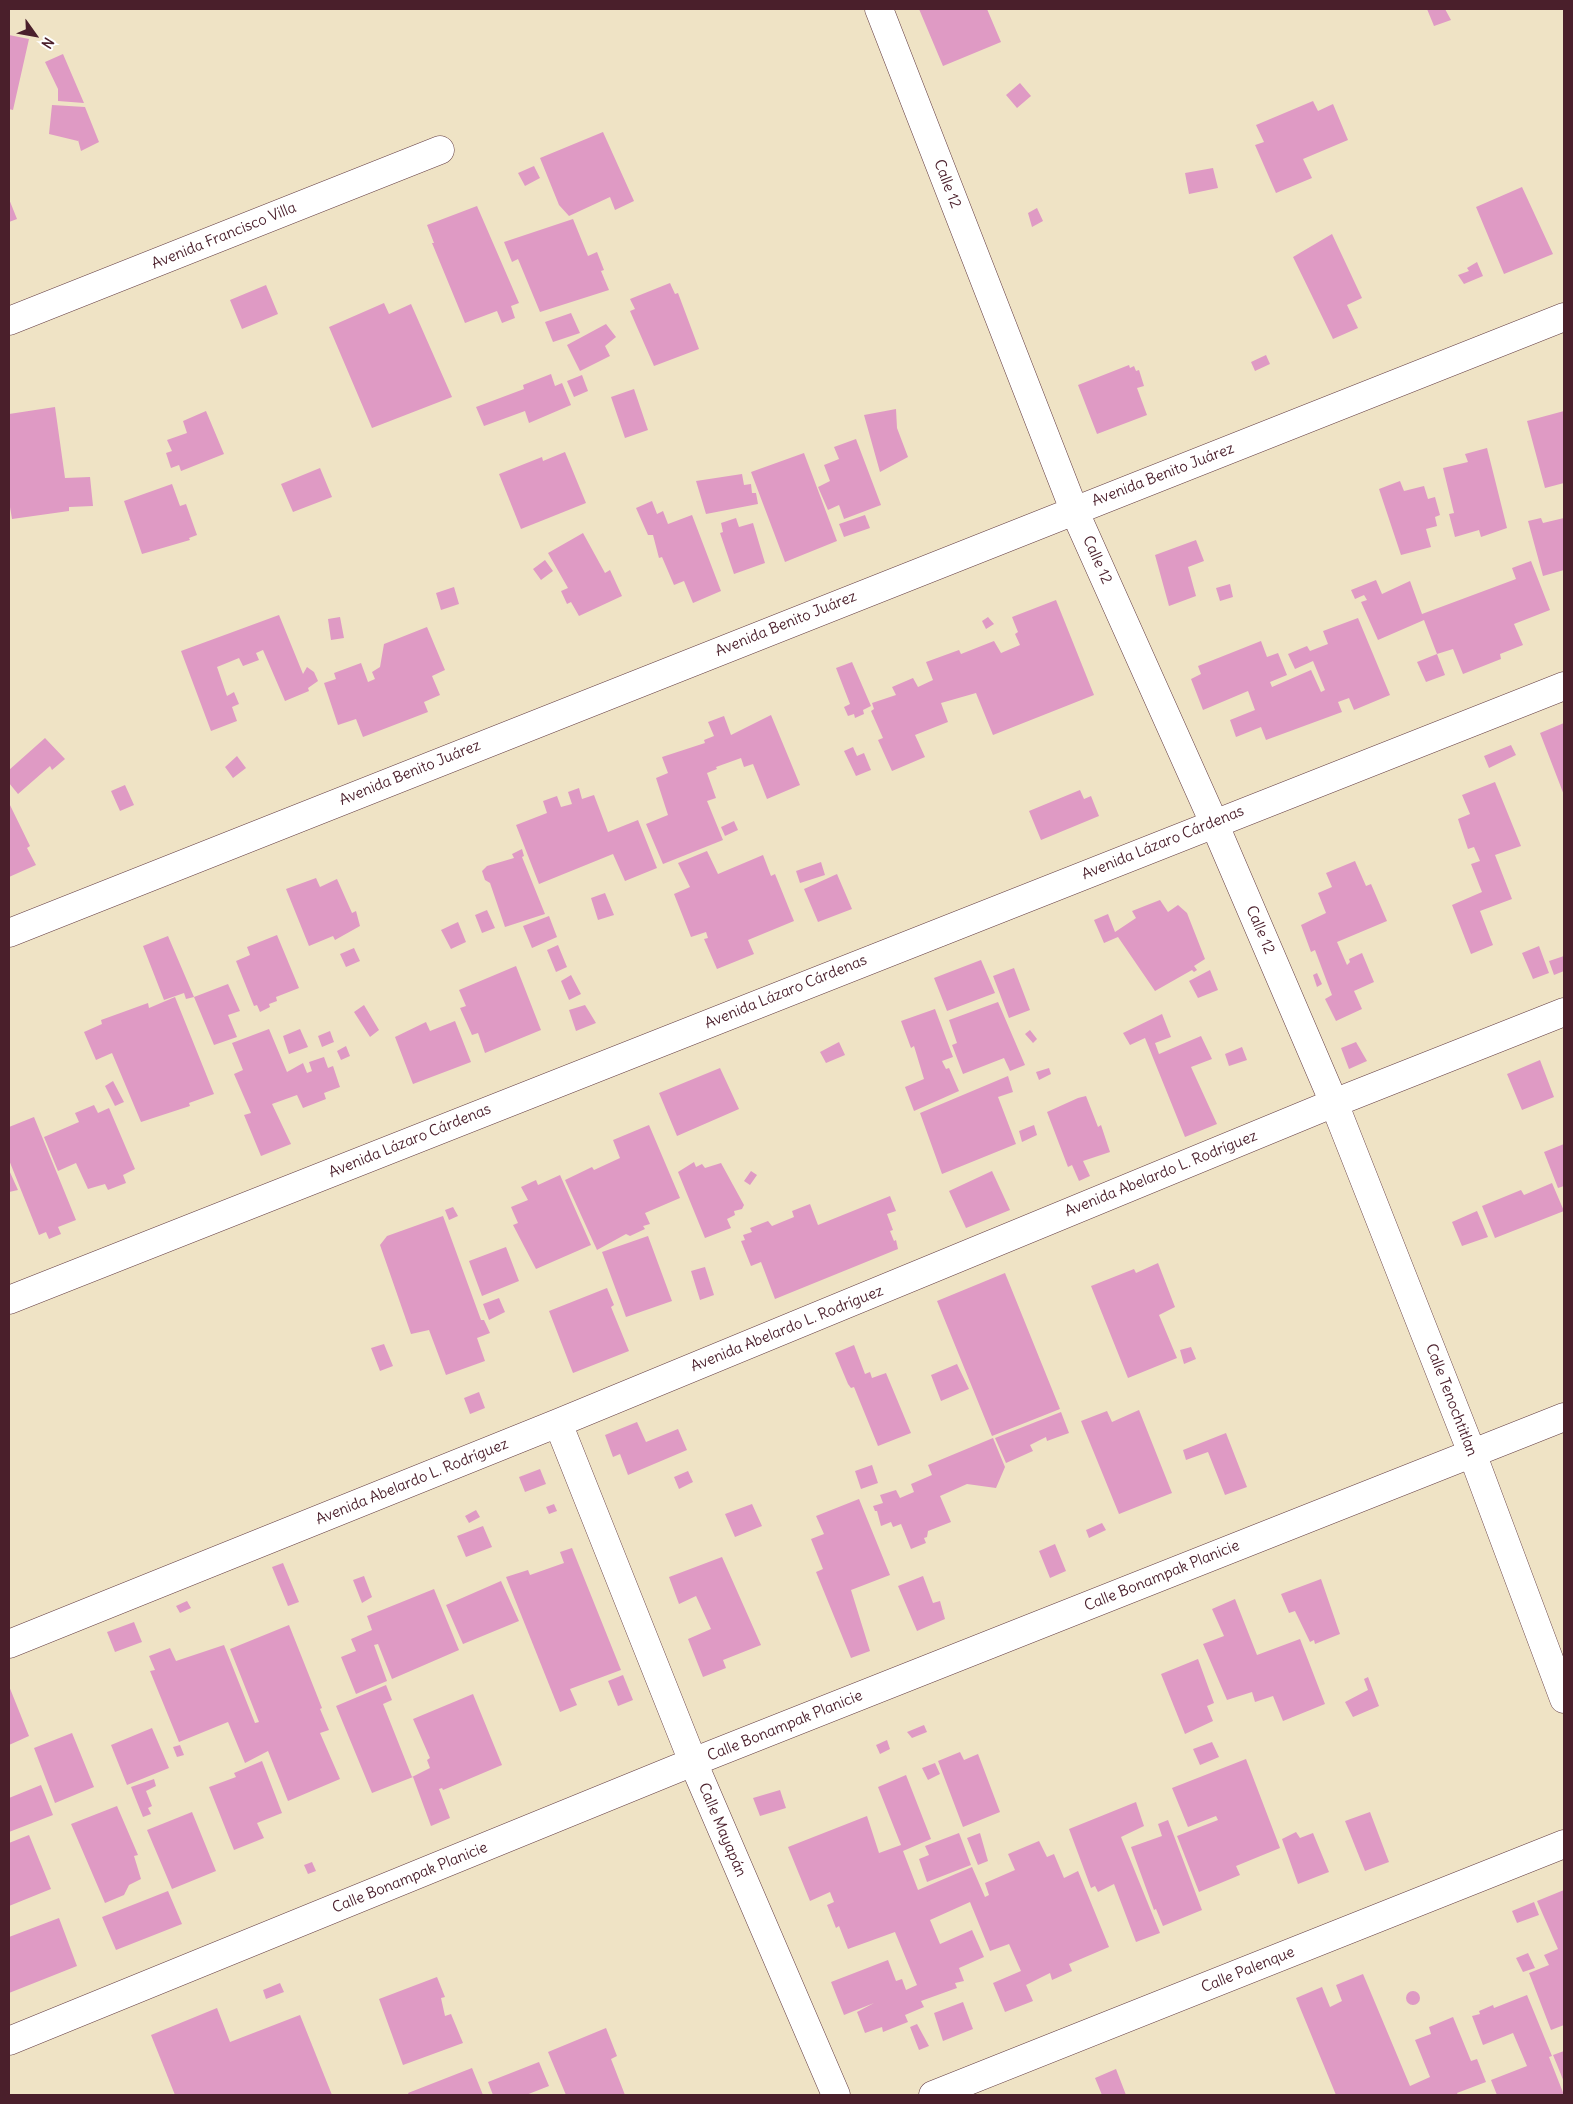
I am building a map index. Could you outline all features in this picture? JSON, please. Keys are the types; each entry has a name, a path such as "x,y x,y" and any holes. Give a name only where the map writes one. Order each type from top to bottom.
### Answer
{"street":[{"name":"Calle 12","path":"879,9 1074,510 1214,823 1334,1103"},
{"name":"Avenida Francisco Villa","path":"9,321 440,150"},
{"name":"Avenida Benito Juárez","path":"9,933 1564,317"},
{"name":"Avenida Lázaro Cárdenas","path":"9,1300 1564,686"},
{"name":"Avenida Abelardo L. Rodríguez","path":"9,1644 558,1423 1334,1103 1564,1012"},
{"name":"Calle Tenochtitlan","path":"1334,1103 1472,1453 1564,1699"},
{"name":"Calle Bonampak Planicie","path":"9,2041 693,1762 1564,1417"},
{"name":"Calle Mayapán","path":"558,1423 693,1762 836,2095"},
{"name":"Calle Palenque","path":"933,2095 1564,1844"}],"building":[{"path":"919,9 987,9 1001,42 943,66"},
{"path":"1427,9 1445,9 1451,20 1434,26"},
{"path":"9,35 29,39 13,110 9,109"},
{"path":"63,54 84,103 58,101 58,89 45,62"},
{"path":"1020,83 1031,96 1017,108 1006,95"},
{"path":"1313,101 1318,111 1333,104 1348,140 1303,159 1312,178 1276,193 1255,145 1264,142 1256,125"},
{"path":"52,105 85,107 99,142 81,151 78,140 49,134"},
{"path":"603,132 634,201 615,210 610,197 569,216 559,205 540,158"},
{"path":"534,166 540,178 525,186 518,173"},
{"path":"1213,168 1218,188 1189,194 1185,173"},
{"path":"1522,187 1553,254 1504,274 1476,207"},
{"path":"9,199 17,219 9,222"},
{"path":"477,206 519,303 511,306 515,318 502,323 497,311 465,323 432,243 434,243 427,225"},
{"path":"1037,208 1043,221 1032,227 1028,213"},
{"path":"573,219 588,256 597,252 604,270 601,271 609,290 540,312 518,259 512,262 504,242"},
{"path":"1332,234 1362,298 1347,305 1358,328 1333,339 1293,257"},
{"path":"1477,262 1483,276 1464,284 1458,275 1469,271 1467,268"},
{"path":"670,283 675,294 678,293 699,349 654,366 630,311 635,309 630,299"},
{"path":"266,285 278,314 242,329 230,300"},
{"path":"384,303 389,314 411,304 452,397 372,428 329,327"},
{"path":"571,313 580,333 553,342 545,322"},
{"path":"606,324 616,337 605,346 610,356 580,371 567,345"},
{"path":"1266,355 1270,364 1255,371 1251,362"},
{"path":"1129,365 1130,368 1134,366 1136,371 1139,370 1144,386 1137,388 1147,415 1097,434 1078,385"},
{"path":"551,374 555,386 562,383 571,405 529,423 525,411 484,426 476,407 524,389 523,385"},
{"path":"582,375 588,391 574,397 567,381"},
{"path":"634,389 648,430 625,438 611,397"},
{"path":"55,407 65,478 90,477 93,506 69,507 69,511 12,519 9,501 9,414"},
{"path":"896,409 897,428 908,457 880,472 864,415"},
{"path":"206,411 224,454 181,471 179,465 171,468 166,453 172,451 167,440 187,433 183,421"},
{"path":"1564,411 1564,483 1545,488 1527,421"},
{"path":"856,439 881,505 844,519 839,505 828,510 818,487 830,481 824,465 839,459 834,447"},
{"path":"1487,448 1507,528 1481,537 1479,530 1455,537 1449,514 1454,513 1443,468 1468,462 1465,454"},
{"path":"565,452 586,503 521,529 499,474 542,457 543,461"},
{"path":"804,453 837,541 785,562 751,472"},
{"path":"320,468 332,497 293,512 281,484"},
{"path":"742,474 744,485 751,484 752,493 756,493 758,504 706,514 696,481"},
{"path":"1400,481 1404,491 1424,486 1428,499 1435,497 1440,515 1435,517 1437,526 1426,529 1431,547 1401,555 1379,489"},
{"path":"172,484 180,506 186,504 197,535 189,538 190,540 142,554 124,501"},
{"path":"652,501 657,514 663,511 668,524 692,515 721,591 693,603 684,581 674,585 662,557 659,558 653,535 648,535 636,508"},
{"path":"865,515 870,528 844,537 839,524"},
{"path":"736,518 739,527 753,523 765,563 734,574 720,533 723,532 721,523"},
{"path":"1541,518 1543,523 1564,518 1564,570 1543,576 1528,521"},
{"path":"583,533 605,573 610,570 622,596 579,616 571,602 567,604 561,591 568,588 548,553"},
{"path":"1196,540 1204,561 1188,567 1196,596 1169,606 1155,555"},
{"path":"545,560 553,571 541,580 533,569"},
{"path":"1531,561 1550,610 1514,624 1523,645 1500,654 1501,659 1463,674 1453,649 1437,654 1424,620 1378,640 1361,602 1367,600 1364,595 1355,599 1351,590 1376,580 1382,594 1410,581 1422,614 1516,579 1512,568"},
{"path":"1230,584 1233,597 1220,601 1216,588"},
{"path":"454,587 459,604 441,610 436,593"},
{"path":"1056,600 1094,695 993,735 976,693 941,703 948,722 915,735 925,757 892,771 878,740 883,738 871,711 874,709 872,703 896,695 892,687 913,678 918,687 933,680 926,662 959,650 961,654 994,641 1001,653 1020,645 1015,634 1018,632 1012,617"},
{"path":"279,615 303,674 307,667 314,672 318,681 308,688 309,691 285,701 263,650 256,653 259,660 243,666 239,658 217,667 227,696 234,692 239,704 232,707 237,721 211,731 181,651"},
{"path":"340,617 344,638 331,640 328,619"},
{"path":"988,617 994,624 986,629 982,621"},
{"path":"1358,618 1390,695 1354,710 1349,698 1338,702 1342,712 1266,740 1261,727 1236,737 1230,720 1255,710 1248,691 1203,710 1191,679 1201,674 1198,666 1261,641 1267,657 1278,653 1287,675 1270,682 1272,687 1311,670 1321,692 1325,690 1313,661 1295,669 1288,654 1307,646 1310,651 1328,644 1323,631"},
{"path":"427,627 445,670 432,676 440,695 424,702 428,712 363,737 356,719 338,725 324,683 336,679 334,673 361,663 368,682 375,679 372,672 380,667 384,644"},
{"path":"1437,654 1445,675 1426,682 1417,662"},
{"path":"852,662 871,706 863,710 864,714 855,718 854,714 848,716 844,707 850,704 836,668"},
{"path":"771,715 800,785 767,799 753,764 744,767 741,758 716,767 717,769 707,773 716,798 707,801 723,840 663,864 646,824 668,815 656,778 668,773 662,757 705,743 704,740 714,736 708,722 724,716 731,735"},
{"path":"1564,723 1564,795 1540,733"},
{"path":"45,738 65,759 52,770 50,766 18,794 9,783 9,770"},
{"path":"1511,745 1516,755 1489,768 1484,756"},
{"path":"853,747 857,756 864,753 871,770 856,776 844,751"},
{"path":"237,756 246,768 233,778 225,767"},
{"path":"1495,782 1521,846 1495,855 1512,899 1480,911 1493,945 1471,954 1452,905 1482,892 1471,864 1480,861 1474,847 1468,849 1458,819 1470,814 1462,795"},
{"path":"125,785 134,805 120,811 111,791"},
{"path":"579,788 582,799 594,795 608,832 638,820 657,868 625,881 613,854 539,884 516,825 547,813 543,801 557,796 561,807 572,804 568,792"},
{"path":"1080,790 1084,799 1091,796 1099,816 1041,840 1029,811"},
{"path":"9,803 30,846 27,848 36,865 9,877"},
{"path":"734,821 738,830 725,836 721,827"},
{"path":"522,849 524,856 522,857 545,914 505,927 490,883 485,880 482,871 487,866 514,858 512,854"},
{"path":"707,851 718,874 763,855 771,876 775,874 794,921 748,940 754,954 717,969 704,939 708,938 706,932 691,937 674,894 690,887 678,863"},
{"path":"1355,861 1366,886 1371,884 1387,921 1337,942 1347,965 1350,962 1349,959 1362,953 1374,982 1354,991 1362,1009 1336,1021 1325,999 1332,995 1315,950 1311,952 1301,925 1326,913 1318,893 1332,887 1326,873"},
{"path":"821,862 825,875 800,883 796,871"},
{"path":"837,874 852,909 818,922 804,889"},
{"path":"316,878 320,887 337,879 352,913 356,911 360,926 335,940 333,936 309,946 286,889"},
{"path":"605,893 614,915 598,920 591,898"},
{"path":"1160,900 1168,912 1178,905 1187,913 1205,959 1194,966 1197,970 1194,972 1192,970 1155,991 1118,937 1104,943 1094,920 1108,914 1115,932 1136,918 1132,911"},
{"path":"487,910 495,928 482,933 475,915"},
{"path":"549,916 557,937 532,948 523,926"},
{"path":"458,922 466,942 451,949 441,930"},
{"path":"277,935 299,988 276,997 277,1001 269,1004 270,1007 260,1012 257,1005 254,1006 236,961 250,955 247,947"},
{"path":"168,936 194,997 186,999 184,993 164,1000 143,946"},
{"path":"558,945 567,967 556,972 547,950"},
{"path":"1539,946 1549,973 1533,979 1522,953"},
{"path":"354,948 360,961 346,967 340,954"},
{"path":"1564,956 1564,971 1554,975 1549,961"},
{"path":"981,960 995,993 947,1011 934,978"},
{"path":"516,966 541,1030 485,1053 478,1033 472,1035 460,1008 466,1006 459,990"},
{"path":"1014,968 1030,1010 1009,1018 993,976"},
{"path":"1210,970 1218,990 1198,998 1189,981"},
{"path":"1317,973 1322,984 1317,987 1313,975"},
{"path":"571,975 581,994 569,1000 561,981"},
{"path":"228,984 240,1011 228,1015 237,1037 214,1045 194,997"},
{"path":"175,997 214,1094 189,1103 190,1106 141,1122 112,1053 96,1060 84,1032 102,1024 101,1020 148,1003 149,1008"},
{"path":"998,1002 1025,1065 1010,1071 1004,1058 963,1074 952,1045 957,1043 949,1020"},
{"path":"364,1005 379,1030 370,1037 354,1012"},
{"path":"585,1005 596,1023 576,1031 569,1010"},
{"path":"935,1009 953,1057 942,1061 946,1069 949,1068 959,1091 914,1111 905,1087 924,1079 914,1046 911,1048 901,1021"},
{"path":"1162,1014 1171,1037 1155,1043 1159,1054 1201,1036 1212,1059 1191,1067 1217,1124 1185,1137 1145,1038 1130,1045 1123,1033"},
{"path":"455,1021 471,1062 413,1084 395,1037 426,1022 430,1031"},
{"path":"269,1029 287,1072 303,1063 307,1073 312,1071 309,1062 324,1057 328,1068 333,1066 340,1087 324,1093 326,1099 303,1108 297,1095 272,1104 291,1144 261,1156 244,1115 251,1113 234,1074 243,1070 232,1043"},
{"path":"300,1029 308,1047 289,1054 283,1036"},
{"path":"1030,1030 1037,1039 1033,1043 1025,1034"},
{"path":"330,1031 334,1042 322,1047 318,1036"},
{"path":"839,1042 845,1055 826,1063 820,1052"},
{"path":"1356,1042 1367,1061 1349,1069 1341,1048"},
{"path":"346,1046 350,1056 341,1060 337,1051"},
{"path":"1242,1047 1247,1060 1229,1066 1225,1054"},
{"path":"1540,1060 1554,1097 1522,1110 1507,1074"},
{"path":"720,1068 739,1109 677,1136 659,1093"},
{"path":"1049,1068 1051,1074 1039,1080 1036,1072"},
{"path":"1008,1076 1013,1092 998,1097 1016,1144 942,1174 920,1113"},
{"path":"113,1081 124,1102 115,1106 105,1086"},
{"path":"1086,1096 1098,1127 1101,1125 1110,1152 1083,1161 1090,1176 1079,1181 1072,1165 1068,1167 1047,1112"},
{"path":"94,1105 98,1113 109,1108 135,1169 123,1175 126,1183 108,1190 105,1184 88,1189 76,1163 58,1171 44,1137 79,1122 75,1113"},
{"path":"34,1117 76,1220 58,1227 61,1234 49,1239 46,1232 39,1235 9,1160 9,1127"},
{"path":"649,1125 680,1198 645,1213 650,1224 643,1226 645,1229 630,1236 626,1234 597,1250 565,1180 592,1167 594,1170 620,1158 613,1140"},
{"path":"1034,1125 1037,1135 1022,1142 1019,1131"},
{"path":"1564,1144 1564,1186 1558,1188 1544,1152"},
{"path":"694,1162 696,1167 702,1164 705,1168 721,1163 744,1205 742,1209 734,1211 735,1215 727,1219 731,1228 705,1238 678,1172"},
{"path":"9,1170 18,1190 9,1192"},
{"path":"751,1171 757,1175 750,1185 744,1181"},
{"path":"992,1171 1010,1210 966,1228 949,1191"},
{"path":"560,1175 591,1245 536,1269 513,1225 518,1223 511,1207 528,1200 521,1187 536,1180 538,1185"},
{"path":"1552,1183 1564,1211 1495,1238 1482,1206 1521,1190 1524,1195"},
{"path":"890,1196 896,1211 887,1214 893,1230 890,1231 894,1241 896,1240 898,1249 775,1299 761,1262 751,1266 741,1241 745,1240 743,1235 752,1232 750,1228 768,1221 772,1226 794,1217 792,1211 810,1204 818,1225"},
{"path":"453,1207 458,1216 449,1220 445,1210"},
{"path":"1477,1211 1488,1237 1462,1246 1452,1222"},
{"path":"443,1216 481,1320 484,1320 490,1333 477,1338 485,1361 446,1375 429,1330 411,1334 380,1245 387,1236"},
{"path":"648,1236 672,1301 626,1317 602,1252"},
{"path":"506,1247 519,1281 482,1296 469,1261"},
{"path":"1158,1263 1175,1307 1159,1315 1177,1358 1128,1378 1091,1286 1134,1269 1136,1273"},
{"path":"705,1267 714,1295 700,1300 691,1271"},
{"path":"1005,1273 1060,1409 992,1436 937,1301"},
{"path":"607,1288 614,1305 611,1307 629,1351 573,1373 549,1311"},
{"path":"499,1298 505,1312 489,1320 483,1304"},
{"path":"384,1344 393,1366 380,1371 371,1348"},
{"path":"854,1345 865,1374 870,1372 872,1378 886,1373 911,1433 878,1446 854,1387 851,1388 848,1384 835,1353"},
{"path":"1191,1347 1196,1359 1184,1364 1180,1350"},
{"path":"957,1364 969,1389 941,1401 931,1375"},
{"path":"479,1392 485,1408 470,1414 464,1398"},
{"path":"1139,1410 1172,1493 1119,1514 1081,1421 1107,1411 1112,1422"},
{"path":"1061,1412 1069,1433 1047,1441 1046,1437 1030,1445 1033,1451 1006,1463 995,1438"},
{"path":"637,1422 646,1442 678,1429 687,1450 628,1475 620,1454 613,1457 605,1435"},
{"path":"1226,1433 1247,1487 1225,1495 1208,1452 1186,1460 1183,1450"},
{"path":"993,1438 1005,1467 996,1488 967,1484 940,1496 951,1522 928,1531 927,1537 924,1538 926,1543 911,1549 901,1524 893,1527 891,1522 881,1526 877,1511 875,1511 873,1506 883,1503 880,1495 896,1490 900,1498 914,1492 911,1484 932,1475 928,1465"},
{"path":"872,1465 878,1483 861,1489 855,1471"},
{"path":"540,1469 546,1484 525,1492 519,1477"},
{"path":"688,1471 693,1482 679,1489 674,1477"},
{"path":"859,1499 890,1575 851,1590 870,1651 851,1658 816,1572 823,1569 811,1539 824,1534 816,1516"},
{"path":"554,1504 557,1511 549,1514 546,1507"},
{"path":"752,1504 762,1526 735,1537 725,1514"},
{"path":"476,1510 480,1517 469,1523 465,1516"},
{"path":"1102,1523 1106,1530 1089,1538 1086,1530"},
{"path":"483,1526 492,1547 466,1557 457,1536"},
{"path":"1055,1544 1066,1571 1050,1578 1039,1551"},
{"path":"572,1548 621,1670 570,1689 577,1705 560,1712 506,1577 528,1570 530,1575 564,1563 560,1552"},
{"path":"722,1557 761,1645 723,1660 726,1668 703,1677 688,1639 711,1629 696,1596 679,1604 669,1577"},
{"path":"283,1563 299,1602 288,1606 272,1567"},
{"path":"364,1576 372,1597 362,1603 353,1580"},
{"path":"923,1576 933,1603 940,1601 945,1619 917,1631 898,1586"},
{"path":"1321,1579 1340,1634 1315,1644 1314,1640 1310,1642 1295,1611 1289,1613 1281,1594"},
{"path":"501,1581 519,1621 463,1644 446,1605"},
{"path":"434,1589 459,1650 392,1679 378,1644 374,1645 387,1681 356,1694 341,1657 356,1651 351,1639 372,1630 367,1616"},
{"path":"1235,1599 1257,1655 1300,1639 1325,1704 1283,1721 1273,1696 1255,1702 1252,1692 1227,1700 1203,1644 1224,1636 1212,1609"},
{"path":"187,1601 191,1608 180,1613 176,1606"},
{"path":"134,1622 142,1642 115,1652 107,1632"},
{"path":"289,1625 322,1708 320,1709 329,1730 320,1733 340,1779 288,1801 268,1751 245,1763 228,1722 179,1742 150,1671 155,1670 149,1656 170,1648 176,1661 224,1645 255,1723 259,1722 230,1649"},
{"path":"1198,1659 1214,1703 1207,1706 1213,1721 1185,1734 1161,1674"},
{"path":"623,1675 633,1700 618,1706 608,1681"},
{"path":"1368,1677 1379,1706 1353,1717 1345,1702 1368,1690 1364,1679"},
{"path":"386,1685 392,1700 383,1704 412,1777 430,1768 427,1760 430,1758 413,1719 473,1694 502,1765 443,1790 442,1788 439,1789 450,1818 431,1826 413,1777 372,1793 336,1706"},
{"path":"9,1686 29,1736 9,1745"},
{"path":"924,1725 927,1732 912,1738 907,1732"},
{"path":"152,1728 169,1768 127,1785 111,1745"},
{"path":"72,1733 94,1787 55,1803 34,1748"},
{"path":"887,1740 890,1749 880,1754 876,1745"},
{"path":"1212,1742 1219,1757 1200,1765 1193,1749"},
{"path":"180,1745 184,1755 177,1757 173,1747"},
{"path":"960,1752 964,1760 978,1754 1000,1812 963,1827 938,1761"},
{"path":"1246,1759 1280,1848 1236,1866 1240,1875 1199,1892 1177,1836 1218,1820 1216,1816 1188,1827 1172,1788"},
{"path":"262,1761 282,1813 257,1823 264,1838 234,1850 209,1787 236,1777 234,1773"},
{"path":"935,1763 940,1774 928,1780 922,1768"},
{"path":"906,1775 931,1839 903,1851 918,1890 972,1867 985,1897 989,1895 985,1883 1015,1870 1008,1854 1039,1841 1047,1857 1054,1854 1064,1878 1078,1871 1109,1947 1069,1964 1072,1971 1052,1980 1050,1973 1026,1985 1033,2001 1005,2012 993,1983 1021,1971 1009,1944 990,1951 970,1902 930,1920 940,1944 972,1930 984,1957 959,1968 964,1981 955,1983 957,1988 921,2001 924,2007 905,2015 908,2022 883,2032 882,2027 865,2033 857,2012 874,2003 844,2015 831,1982 888,1960 896,1981 902,1979 906,1990 917,1985 895,1932 848,1949 839,1926 836,1928 827,1905 834,1902 830,1892 810,1901 788,1847 867,1816 879,1853 901,1845 878,1787"},
{"path":"154,1779 156,1786 146,1791 152,1806 148,1808 151,1814 143,1817 131,1787"},
{"path":"41,1785 53,1815 9,1832 9,1798"},
{"path":"780,1790 786,1808 760,1816 753,1798"},
{"path":"1136,1802 1144,1826 1121,1837 1160,1933 1136,1942 1114,1884 1098,1892 1095,1886 1091,1888 1069,1829"},
{"path":"117,1806 138,1855 134,1856 141,1879 129,1885 124,1895 105,1903 71,1824"},
{"path":"192,1812 216,1871 172,1889 147,1830"},
{"path":"1370,1812 1389,1862 1365,1871 1345,1821"},
{"path":"1168,1820 1202,1910 1163,1926 1156,1909 1154,1910 1131,1847 1162,1836 1158,1824"},
{"path":"1296,1832 1300,1838 1313,1833 1329,1872 1298,1884 1282,1839"},
{"path":"959,1833 971,1865 927,1882 919,1859 929,1855 925,1846"},
{"path":"980,1833 988,1861 978,1865 967,1838"},
{"path":"29,1835 51,1889 9,1906 9,1843"},
{"path":"312,1862 316,1871 308,1874 304,1865"},
{"path":"1564,1890 1564,2025 1551,2030 1529,1973 1549,1965 1544,1955 1558,1949 1537,1901"},
{"path":"168,1891 182,1924 116,1950 102,1917"},
{"path":"1534,1902 1539,1915 1517,1923 1512,1911"},
{"path":"59,1918 77,1966 9,1993 9,1937"},
{"path":"1528,1953 1535,1968 1523,1972 1516,1958"},
{"path":"1363,1974 1410,2086 1430,2077 1415,2040 1431,2034 1429,2027 1453,2017 1471,2061 1477,2059 1486,2082 1457,2093 1458,2095 1336,2095 1296,1998 1322,1987 1330,2007 1342,2001 1336,1985"},
{"path":"437,1977 445,1997 441,1998 445,2016 451,2014 463,2043 403,2065 379,1999"},
{"path":"280,1983 284,1992 266,1999 263,1990"},
{"path":"1413,1991 1418,1993 1420,1998 1418,2003 1413,2005 1408,2003 1406,1998 1408,1993"},
{"path":"1527,1995 1552,2056 1549,2057 1564,2095 1497,2095 1491,2080 1527,2066 1513,2033 1483,2045 1472,2016 1480,2014 1479,2011 1493,2005 1494,2008"},
{"path":"963,2002 973,2029 943,2041 934,2013"},
{"path":"217,2008 230,2042 300,2015 332,2095 175,2095 151,2035"},
{"path":"917,2024 929,2046 919,2050 910,2027"},
{"path":"606,2028 617,2056 611,2059 625,2095 566,2095 548,2052"},
{"path":"1564,2051 1564,2082 1553,2055"},
{"path":"539,2062 549,2086 526,2095 493,2095 488,2082"},
{"path":"472,2068 483,2095 409,2095 408,2093"},
{"path":"1116,2069 1126,2095 1102,2095 1095,2078"}]}
